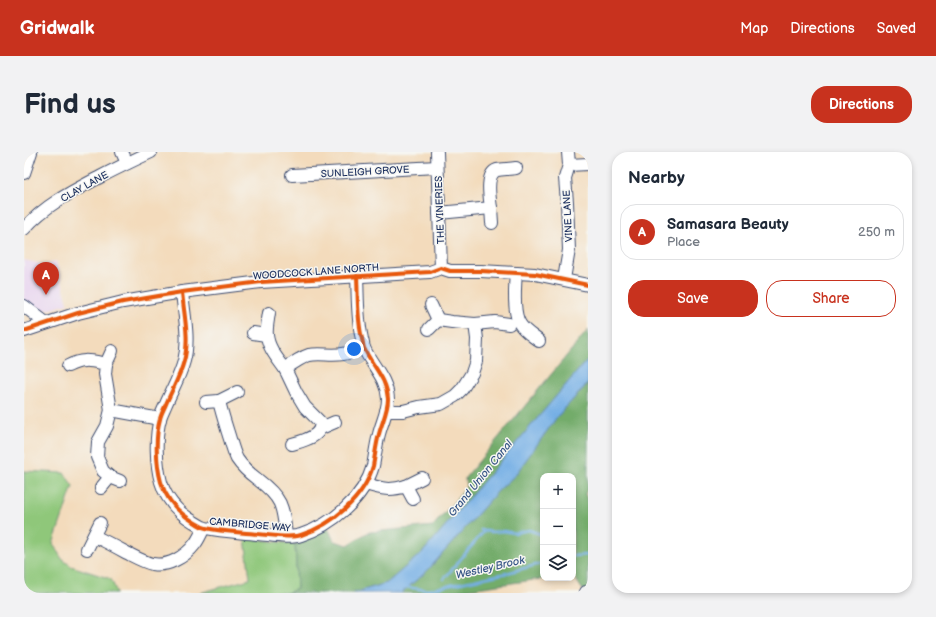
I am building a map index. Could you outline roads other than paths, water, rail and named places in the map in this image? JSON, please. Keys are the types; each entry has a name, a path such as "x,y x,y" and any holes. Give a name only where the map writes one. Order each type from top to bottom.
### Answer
{"street":[{"path":"24,173 31,152"},
{"path":"122,152 127,163"},
{"name":"CLAY LANE","path":"25,224 72,191 150,152"},
{"name":"THE VINERIES","path":"436,152 441,268"},
{"name":"VINE LANE","path":"564,280 568,250 565,178 569,165 568,152"},
{"path":"569,165 588,164"},
{"name":"SUNLEIGH GROVE","path":"292,176 437,167"},
{"path":"492,222 489,181 490,175 495,170 516,168"},
{"path":"439,213 491,208"},
{"name":"WOODCOCK LANE NORTH","path":"24,331 78,313 123,302 182,292 261,282 430,272 441,268 450,271 535,274 588,285"},
{"path":"516,273 514,287 519,324 539,341"},
{"name":"CAMBRIDGE WAY","path":"182,292 187,337 186,350 184,362 177,381 160,419 157,446 162,482 170,500 187,518 204,528 226,532 286,536 300,535 322,525 346,509 366,484 372,467 379,434 386,411 388,399 385,384 380,373 364,348 359,326 356,276"},
{"path":"24,306 46,323"},
{"path":"431,306 438,320"},
{"path":"269,313 266,335 270,346 285,368 305,407 320,422 321,428"},
{"path":"438,320 475,324 495,322 509,324"},
{"path":"429,329 438,320"},
{"path":"386,411 403,411 441,404 459,393 468,382 476,361 477,339 475,324"},
{"path":"253,333 266,335"},
{"path":"285,368 301,358 315,354 344,354 364,348"},
{"path":"101,488 115,479 103,471 97,457 98,442 107,426 111,410 105,374 106,364 112,351"},
{"path":"68,366 75,362 85,360 106,364"},
{"path":"206,402 219,400 237,392"},
{"path":"219,400 234,453 244,469 270,489 277,498 284,514 286,536"},
{"path":"111,410 160,419"},
{"path":"292,444 307,439 318,432 321,428 335,422"},
{"path":"366,484 383,489 391,489 406,486 422,478"},
{"path":"406,486 413,499"},
{"path":"87,549 100,523"},
{"path":"94,536 152,564 162,564 173,561 189,551 196,543 204,528"}],"water":[{"path":"588,359 588,383 557,417 515,475 497,492 427,571 401,593 354,593 387,583 424,551"}],"waterway":[{"path":"481,530 514,533 529,530 540,534"},
{"path":"444,579 485,530"},
{"name":"Westley Brook","path":"576,556 588,555"},
{"name":"Westley Brook","path":"405,587 428,590 507,573 540,564"}],"place":[{"name":"Samasara Beauty","path":"46,295"}],"water label":[{"name":"Grand Union Canal","path":"480,478"}]}
